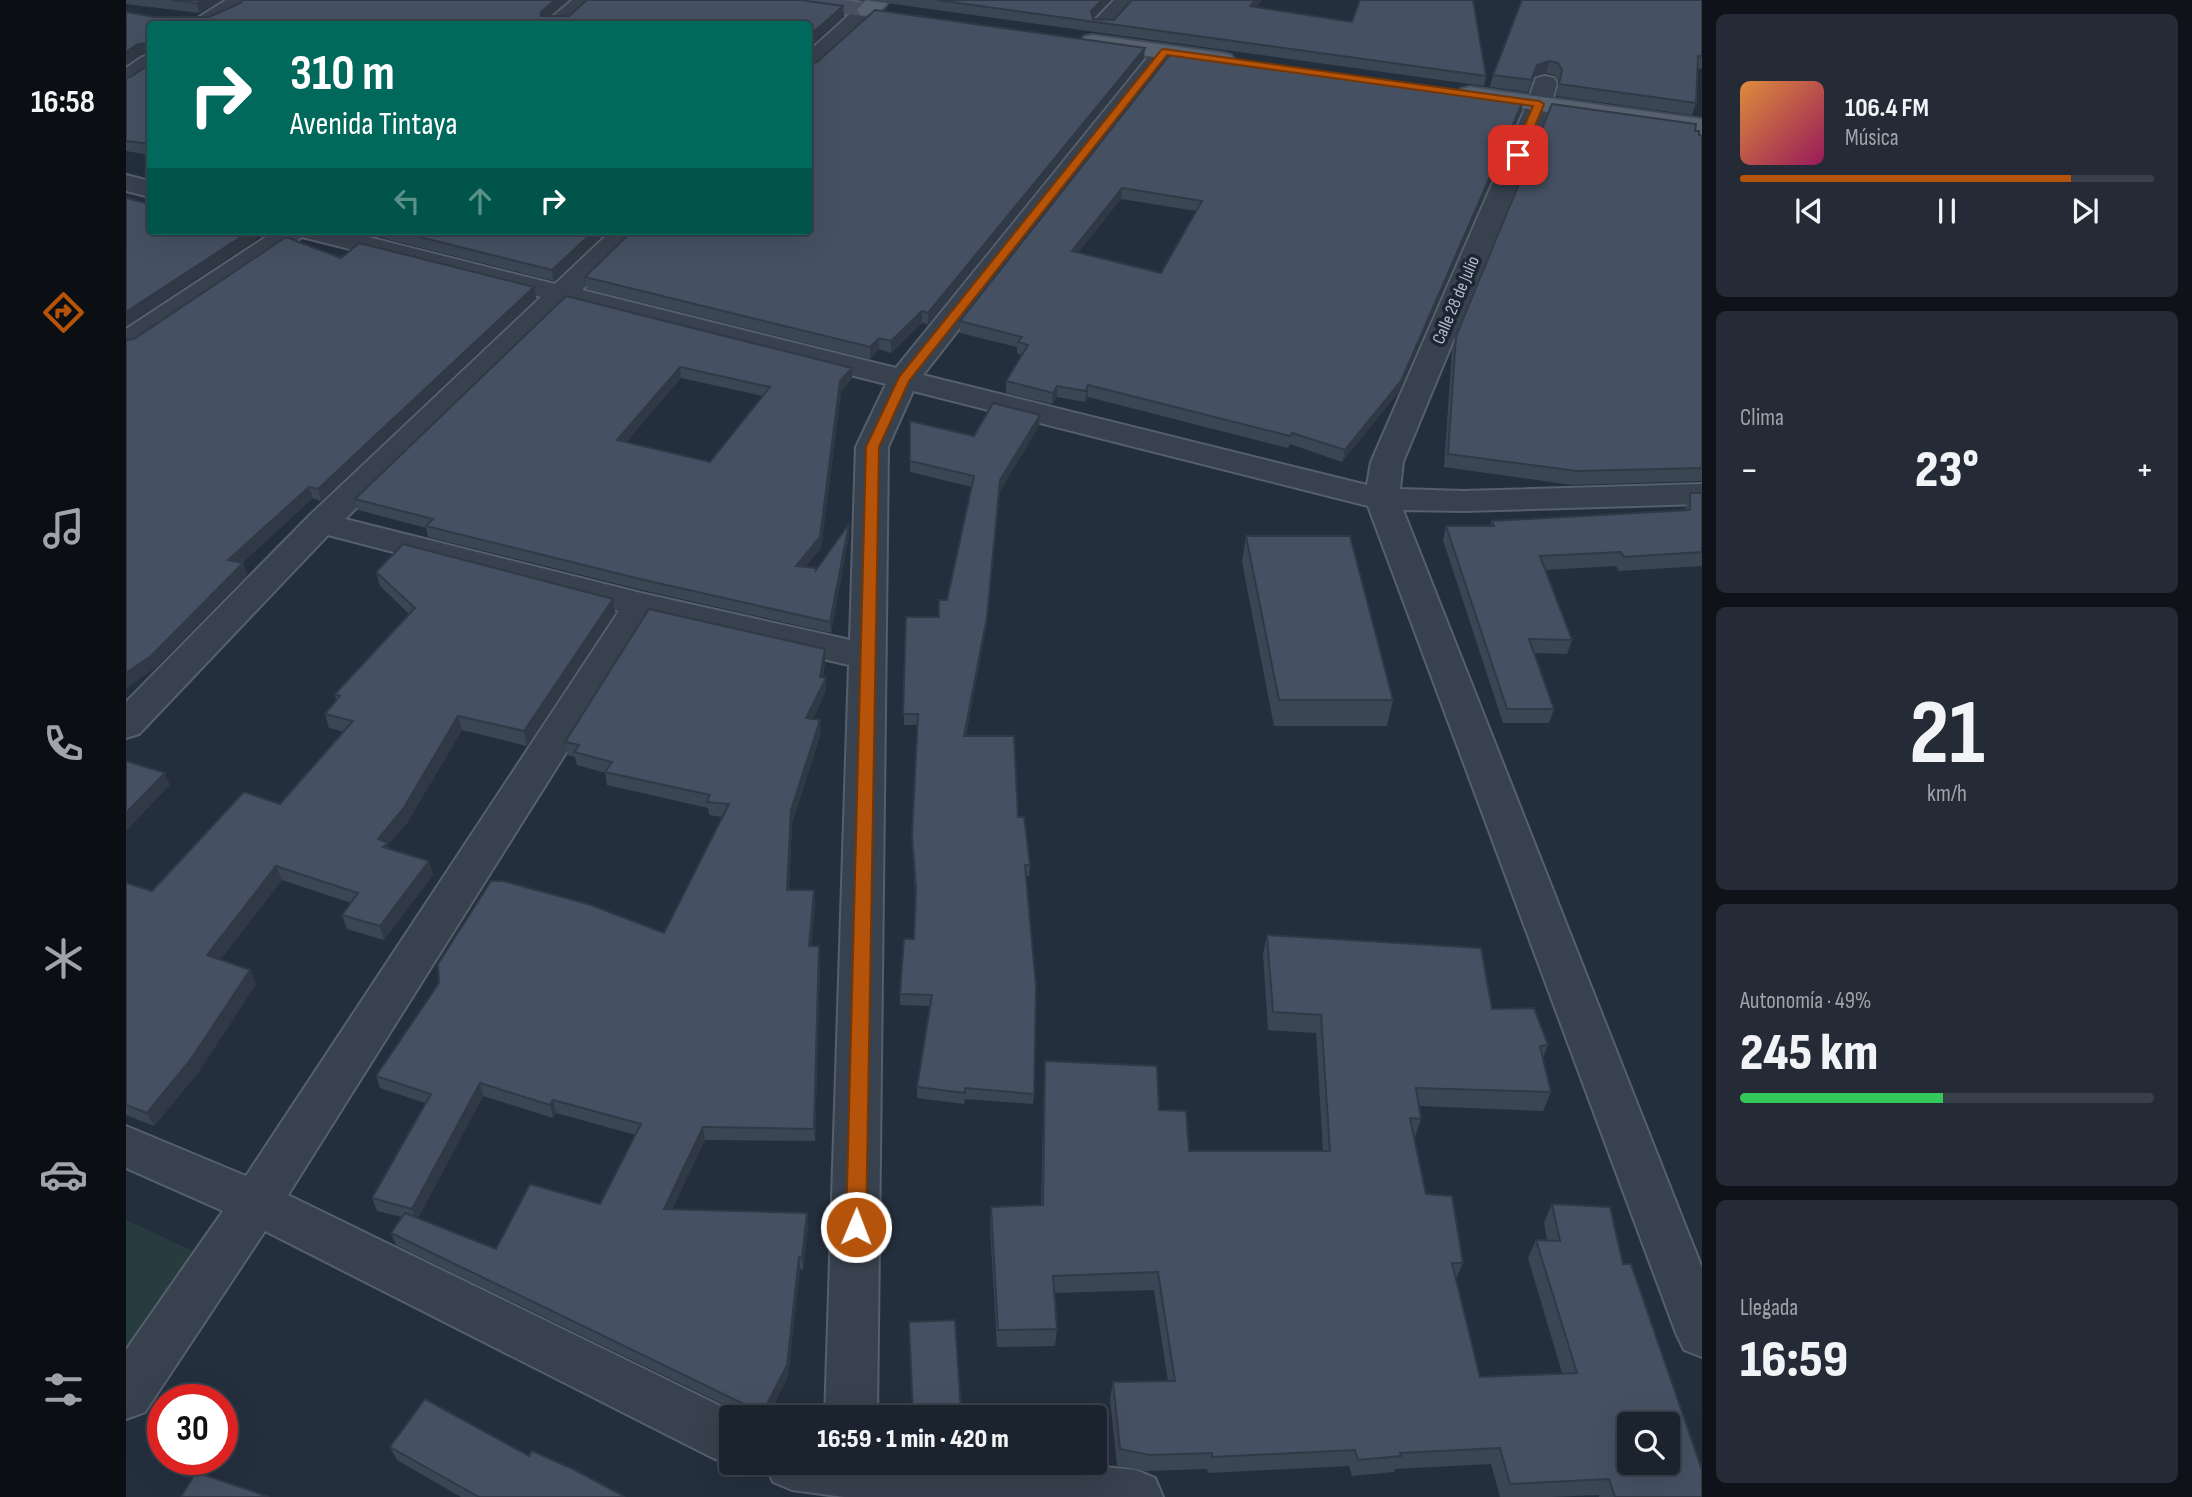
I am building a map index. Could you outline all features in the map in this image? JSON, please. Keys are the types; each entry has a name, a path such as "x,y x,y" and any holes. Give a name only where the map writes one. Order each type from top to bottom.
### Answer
{"main road":[{"path":"793,0 881,8"},
{"path":"1103,23 1243,52 1164,52 1073,29 1103,23"},
{"path":"1462,71 1542,93 1702,127"},
{"path":"1446,91 1663,99"}],"street":[{"path":"210,21 241,0"},
{"path":"559,21 586,0"},
{"path":"1103,23 1127,0"},
{"path":"812,62 881,8"},
{"path":"179,20 186,21"},
{"path":"851,1405 872,447 903,380 1164,52"},
{"path":"126,79 147,64"},
{"name":"Calle 28 de Julio","path":"1382,499 1387,462 1542,93"},
{"path":"126,342 287,235"},
{"path":"327,235 1382,499 1464,501 1702,494"},
{"path":"126,725 321,523 623,235"},
{"path":"1382,499 1702,1333"},
{"path":"321,523 641,605 869,657"},
{"path":"126,1395 256,1203 641,605"},
{"path":"126,1146 256,1203 719,1433"},
{"path":"846,1477 1136,1497"}],"green space":[{"path":"126,1220 206,1257 126,1374"}],"building":[{"path":"170,0 202,0 197,3"},
{"path":"243,0 555,0 541,12 541,16 569,16 587,0 800,0 843,6 812,33 812,21 147,21 147,43 138,44 126,52 126,12 155,17 209,17"},
{"path":"937,0 1102,0 1091,11 1093,19 1114,20 1132,0 1255,0 1250,6 1352,22 1360,0 1473,0 1486,76"},
{"path":"1522,0 1702,0 1702,56 1698,56 1696,103 1559,84 1562,70 1558,63 1549,61 1537,65 1531,80 1493,75"},
{"path":"875,10 1145,48 928,313 922,311 891,341 879,338 870,347 585,277 628,235 812,235 812,63 817,62"},
{"path":"1172,52 1523,101 1401,381 1345,450 1292,433 1290,436 1088,385 1086,391 1057,386 1053,393 1006,381 1028,345 1018,342 1022,337 960,321","holes":["1122,188 1202,201 1161,273 1072,251"]},
{"path":"147,66 147,144 126,141 126,78"},
{"path":"1552,104 1696,124 1695,131 1699,131 1702,136 1702,468 1577,471 1448,454 1456,336"},
{"path":"126,198 147,203 147,235 244,235 126,312"},
{"path":"412,235 590,235 552,270"},
{"path":"286,237 341,258 359,243 534,287 318,489 309,487 228,560 243,563 151,656 126,673 126,340 134,339"},
{"path":"566,296 852,368 840,381 820,537 796,566 816,570 849,524 830,622 426,526 433,519 355,499","holes":["680,367 770,387 710,462 617,440"]},
{"path":"993,403 1040,415 1000,480 987,617 964,736 1014,736 1018,817 1024,817 1030,865 1025,865 1036,987 1034,1094 965,1088 965,1093 917,1087 932,995 900,994 904,939 914,939 916,888 912,836 918,714 903,714 906,617 939,617 939,600 947,600 974,476 910,461 910,421 974,436"},
{"path":"1690,493 1702,493 1702,552 1624,557 1621,552 1540,556 1572,640 1529,639 1554,709 1507,709 1446,526 1494,526 1492,521 1690,510"},
{"path":"1246,536 1350,536 1393,700 1279,700"},
{"path":"403,544 613,599 524,731 458,716 403,809 378,839 388,843 383,847 429,861 380,926 342,915 358,893 276,866 207,955 250,970 191,1059 147,1113 126,1105 126,883 152,891 244,792 280,804 353,721 325,714 340,696 335,694 415,608 376,572"},
{"path":"649,609 825,649 820,677 826,678 806,718 820,720 791,810 787,890 814,890 809,946 819,946 814,1129 703,1127 664,1209 807,1213 802,1258 799,1257 787,1365 767,1405 744,1405 391,1233 405,1213 496,1249 530,1184 600,1204 641,1124 553,1100 550,1105 480,1083 412,1209 372,1198 431,1094 376,1076 439,983 438,964 491,881 503,881 588,904 664,933 729,804 707,802 710,795 605,772 612,762 574,752 579,745 565,742"},
{"path":"126,761 165,773 126,813"},
{"path":"1267,935 1481,948 1492,1009 1534,1008 1548,1045 1540,1046 1551,1092 1416,1088 1421,1119 1410,1118 1426,1194 1452,1196 1463,1263 1452,1263 1480,1377 1577,1373 1536,1240 1560,1241 1552,1204 1610,1207 1623,1264 1631,1264 1702,1470 1702,1497 1615,1497 1609,1479 1510,1484 1500,1448 1400,1453 1401,1456 1358,1460 1355,1450 1212,1457 1212,1453 1149,1455 1120,1449 1113,1382 1175,1381 1158,1272 1053,1276 1057,1329 998,1330 991,1207 1043,1205 1045,1061 1157,1066 1159,1110 1186,1111 1189,1151 1330,1151 1321,1015 1273,1012"},
{"path":"955,1320 961,1405 913,1405 909,1322"},
{"path":"425,1399 529,1456 532,1451 625,1497 479,1497 390,1447"},
{"path":"194,1475 205,1475 269,1497 181,1497"}],"route":[{"path":"856,1227 872,447 903,380 1164,52 1539,104 1518,155"}]}
